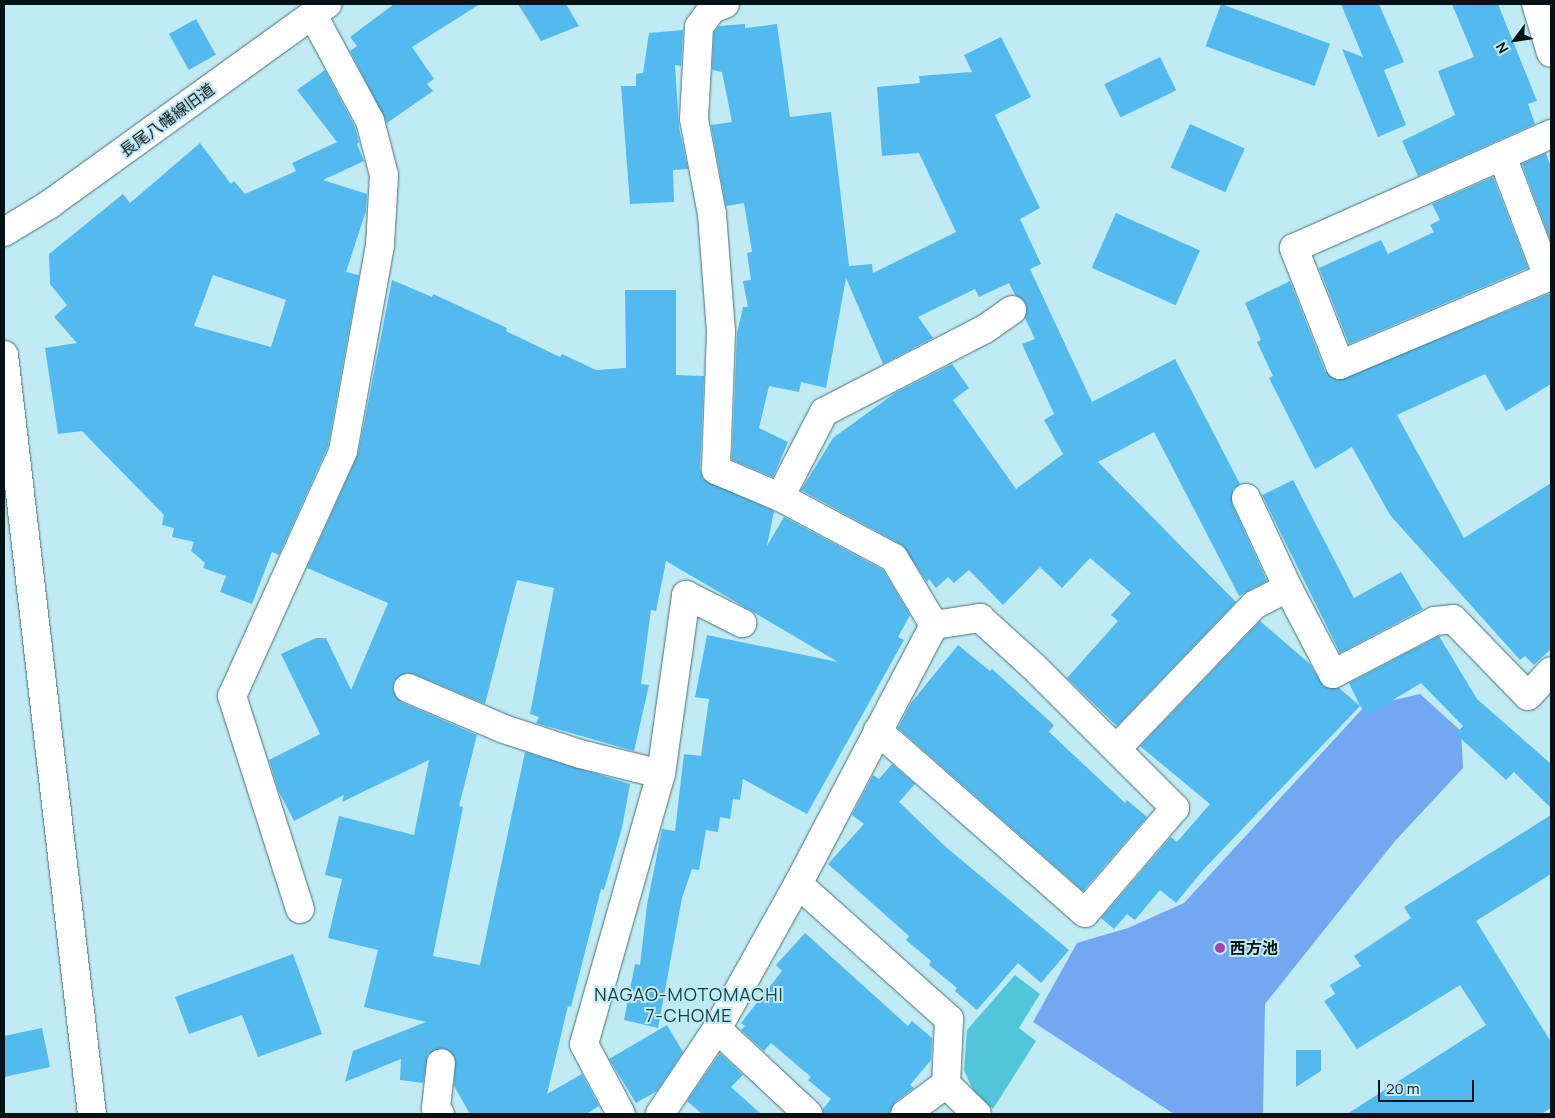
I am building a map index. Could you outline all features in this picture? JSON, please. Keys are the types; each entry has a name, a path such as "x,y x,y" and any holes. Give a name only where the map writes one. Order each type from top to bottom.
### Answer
{"street":[{"path":"725,4 712,9 700,27 694,119 712,214 721,332 716,470 780,498 894,558 934,624"},
{"path":"1536,4 1551,53"},
{"path":"300,908 232,696 344,451 380,245 384,175 370,121 320,10"},
{"name":"長尾八幡線旧道","path":"4,232 50,204 320,10"},
{"path":"1502,156 1548,277 1340,365 1294,248 1551,134"},
{"path":"780,498 824,412 985,328 1012,310"},
{"path":"4,355 92,1114"},
{"path":"1246,498 1288,588 1333,674 1435,621 1453,619 1528,696 1551,671"},
{"path":"1117,748 1254,605 1288,588"},
{"path":"621,1114 584,1044 661,774 686,595 742,623"},
{"path":"878,731 1085,913 1175,808 1117,748 980,618 934,624"},
{"path":"660,1114 717,1029 798,884 934,624"},
{"path":"408,688 504,729 580,754 661,774"},
{"path":"798,884 949,1019 946,1084 977,1114"},
{"path":"717,1029 808,1114"},
{"path":"440,1063 436,1108 440,1114"},
{"path":"905,1114 946,1084"}],"shaded area":[{"path":"1420,694 1461,731 1463,768 1395,841 1265,1004 1263,1114 1174,1114 1033,1022 1077,943 1128,928 1184,903 1364,707"},
{"path":"1015,975 1040,994 1019,1028 1036,1041 993,1109 975,1095 964,1070 967,1030"}],"building":[{"path":"394,4 480,4 412,47 434,79 427,84 433,91 387,123 350,51 357,46 350,37"},
{"path":"518,4 566,4 579,26 541,41"},
{"path":"1221,4 1330,44 1315,86 1206,46"},
{"path":"1341,4 1379,4 1404,62 1384,70 1406,125 1378,137 1342,49 1363,57"},
{"path":"1452,4 1498,4 1537,101 1528,104 1535,124 1418,176 1402,141 1455,115 1438,71 1474,57"},
{"path":"196,19 216,55 189,70 169,34"},
{"path":"745,24 745,28 777,24 790,117 831,112 849,266 872,264 873,273 956,232 919,153 882,156 877,87 920,83 919,76 972,72 964,55 1001,37 1031,97 995,115 1040,208 1020,219 1041,264 1030,269 1092,402 1175,359 1240,484 1233,489 1232,504 1267,581 1239,596 1154,432 1098,462 1236,602 1117,726 1067,678 1118,621 1111,615 1131,593 1090,558 1062,588 1040,567 1003,605 969,570 954,583 948,577 936,588 929,579 927,582 902,545 801,490 833,438 895,393 952,364 969,388 953,400 1016,489 1063,454 1044,420 1054,414 1022,344 1035,339 1025,318 1027,308 1024,301 1015,295 1009,283 979,297 975,289 918,317 933,338 883,364 846,278 826,388 801,382 799,392 769,386 759,428 788,442 773,477 732,460 737,333 743,307 748,307 743,281 751,280 747,253 752,252 744,203 726,206 711,125 732,122 722,72 712,70 714,32 719,26"},
{"path":"683,30 681,66 675,65 679,128 688,169 673,170 674,202 630,204 621,86 636,86 636,74 643,73 649,33"},
{"path":"1160,57 1176,90 1120,117 1104,84"},
{"path":"325,70 355,127 359,142 357,144 364,161 323,180 367,194 366,211 346,272 359,275 328,446 279,555 272,552 252,604 220,592 226,576 203,568 205,563 191,551 194,542 172,537 174,528 162,525 164,515 82,431 58,434 45,348 77,343 54,317 67,305 50,284 49,254 123,194 130,203 200,143 231,184 234,181 245,194 296,171 292,163 337,142 297,90","holes":["213,275 286,300 271,347 194,326"]},
{"path":"1190,124 1245,148 1225,192 1170,168"},
{"path":"1546,153 1551,168 1551,242 1522,164"},
{"path":"1493,177 1528,268 1349,344 1319,268 1381,240 1388,254 1434,232 1430,225 1440,220 1432,204"},
{"path":"1116,213 1200,250 1176,305 1092,268"},
{"path":"392,280 432,297 433,294 507,328 506,331 560,357 562,354 596,370 626,368 625,290 676,290 676,375 704,376 700,469 703,479 774,511 767,546 784,517 883,570 910,615 898,637 904,640 807,814 743,779 740,800 733,799 730,819 720,817 718,832 706,830 699,870 692,869 682,898 658,1028 624,1020 635,964 640,965 647,905 662,829 675,831 684,754 701,756 709,699 695,697 707,635 838,662 666,561 656,611 651,610 641,684 649,685 634,751 536,723 539,717 530,714 554,588 517,580 485,704 414,674 406,673 394,681 393,690 401,702 477,735 459,806 463,807 433,956 480,965 525,752 630,784 622,828 604,890 601,889 571,1007 568,1006 547,1094 582,1074 599,1106 586,1114 470,1114 454,1086 455,1057 443,1048 428,1054 423,1083 400,1080 401,1059 345,1082 353,1051 426,1022 364,1007 378,950 328,938 342,879 325,875 339,816 414,835 429,760 342,802 344,795 294,821 279,792 269,760 320,734 281,654 316,638 326,638 351,690 388,603 307,568 358,454"},
{"path":"1290,281 1325,371 1338,380 1551,293 1551,384 1506,411 1485,374 1397,415 1464,538 1551,483 1551,649 1534,665 1525,656 1520,660 1390,515 1352,447 1315,469 1269,378 1273,376 1257,342 1261,340 1245,303"},
{"path":"1293,480 1354,598 1401,572 1423,609 1340,653 1262,495"},
{"path":"1260,621 1310,664 1324,687 1339,688 1360,706 1204,869 1176,903 1160,890 1135,920 1127,914 1114,929 1101,918 1171,837 1177,842 1210,804 1140,746"},
{"path":"1439,636 1477,699 1551,764 1551,808 1514,772 1506,780 1456,734 1463,726 1421,683 1368,715 1360,706 1349,683"},
{"path":"958,645 990,671 992,669 1054,725 1049,732 1125,803 1127,800 1147,817 1083,891 898,728 911,703"},
{"path":"892,764 915,784 899,802 947,848 1069,950 1041,983 1018,963 977,1010 955,991 957,988 929,965 931,961 906,940 909,936 828,864 864,824 852,815 873,775 879,779"},
{"path":"1551,815 1551,874 1476,921 1551,1042 1551,1108 1541,1114 1347,1114 1486,1025 1460,985 1357,1049 1324,1001 1335,994 1330,985 1361,966 1354,956 1411,918 1404,907"},
{"path":"805,933 908,1026 912,1021 932,1038 931,1060 910,1085 914,1088 895,1102 890,1114 823,1114 823,1109 831,1099 808,1080 811,1077 771,1043 764,1051 741,1030 745,1026 741,1023 782,971 776,965"},
{"path":"293,954 322,1034 258,1057 242,1015 189,1034 175,997"},
{"path":"667,1025 683,1052 657,1091 636,1103 609,1059"},
{"path":"42,1028 50,1067 4,1077 4,1036"},
{"path":"1296,1050 1321,1050 1321,1071 1296,1087"},
{"path":"720,1053 743,1075 731,1087 761,1114 702,1114 687,1101"}],"place":[{"name":"西方池","path":"1220,948"}],"district":[{"name":"NAGAO-MOTOMACHI 7-CHOME","path":"689,1005"}]}
